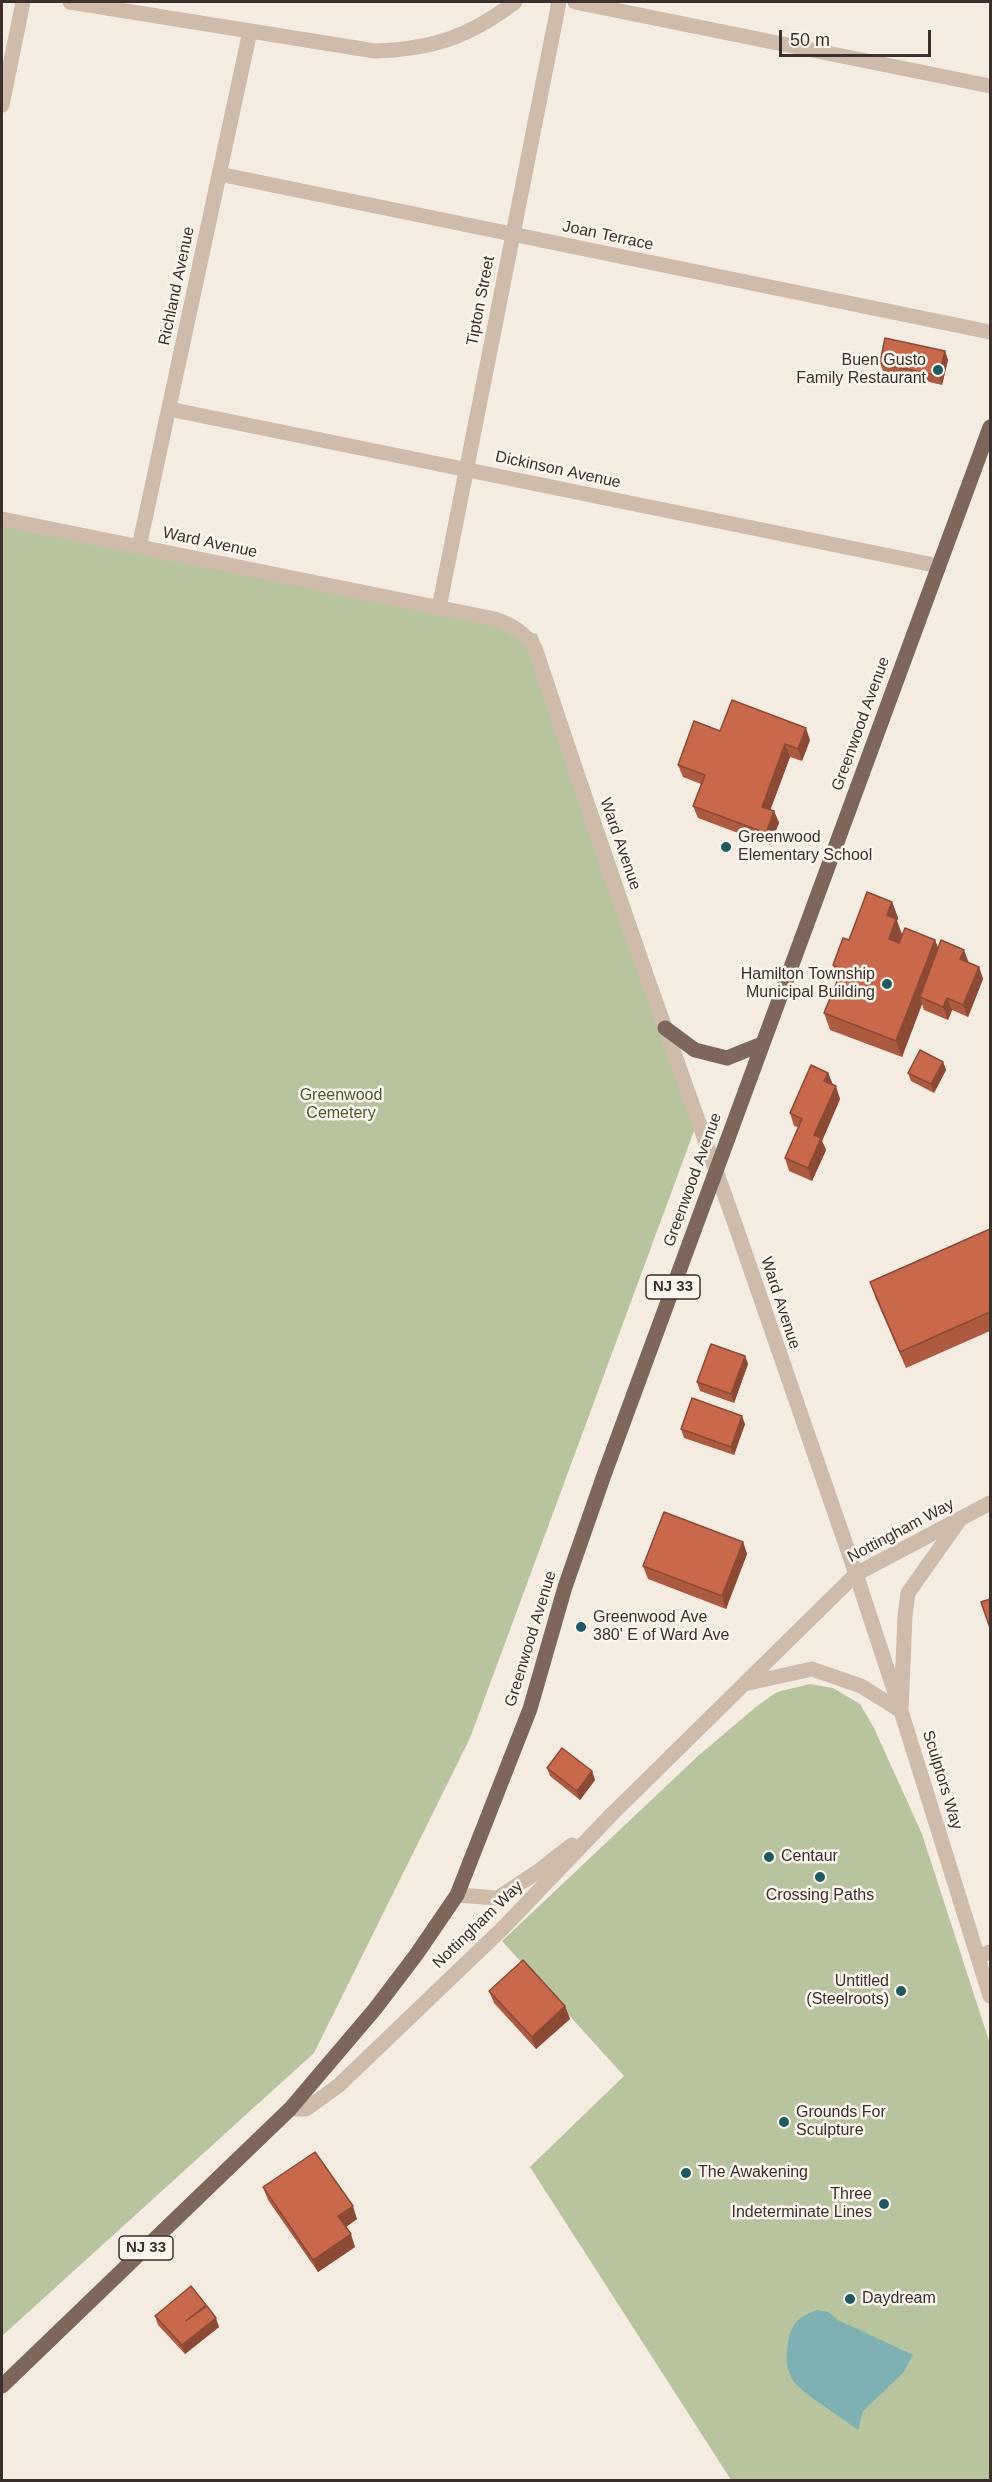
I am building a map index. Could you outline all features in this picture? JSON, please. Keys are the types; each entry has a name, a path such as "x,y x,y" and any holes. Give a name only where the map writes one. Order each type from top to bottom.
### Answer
{"main road":[{"name":"Greenwood Avenue","path":"290,2109 375,2009 457,1895 530,1709 565,1587 716,1169 990,428"},
{"path":"665,1028 695,1050 728,1058 762,1044"},
{"name":"Nottingham Way","path":"2,2386 290,2109"}],"street":[{"path":"2,105 23,2"},
{"path":"70,2 359,49 408,50 438,44 470,33 515,2"},
{"name":"Tipton Street","path":"439,608 559,2"},
{"path":"575,2 990,86"},
{"name":"Richland Avenue","path":"140,547 250,32"},
{"name":"Joan Terrace","path":"219,174 990,332"},
{"name":"Dickinson Avenue","path":"169,409 939,566"},
{"name":"Ward Avenue","path":"2,519 495,619 512,624 525,635 535,648 612,879 716,1169 856,1574"},
{"name":"Nottingham Way","path":"290,2109 306,2109 338,2085 503,1928 612,1814 856,1574 990,1503"},
{"path":"744,1684 812,1669 861,1686 901,1711 908,1593 961,1519"},
{"name":"Sculptors Way","path":"856,1574 984,1954 990,1996"},
{"path":"457,1895 498,1898 540,1870 612,1814"}],"green space":[{"name":"Greenwood Cemetery","path":"2,521 537,634 701,1112 470,1738 314,2053 2,2336"},
{"name":"Grounds For Sculpture","path":"810,1684 833,1688 860,1704 874,1728 922,1834 990,2044 990,2480 731,2480 530,2167 624,2076 502,1941 698,1756 757,1706 777,1692"}],"water":[{"path":"817,2310 828,2312 838,2320 913,2355 903,2373 863,2411 858,2430 806,2393 790,2374 787,2355 791,2331 801,2318"}],"building":[{"path":"885,338 945,351 939,376 880,363"},
{"path":"732,700 806,728 798,749 785,744 762,807 774,811 766,833 693,806 705,775 678,765 694,721 720,731"},
{"name":"Hamilton Township Municipal Building","path":"867,892 892,902 887,915 896,919 889,939 899,943 905,928 935,940 896,1041 824,1013 842,969 833,965 843,938 849,940"},
{"path":"941,940 964,950 960,959 979,967 963,1005 947,998 943,1007 920,997"},
{"path":"920,1050 943,1062 931,1084 908,1073"},
{"path":"811,1065 828,1073 824,1081 836,1086 814,1135 821,1138 808,1168 785,1158 802,1119 790,1113"},
{"path":"990,1229 990,1312 900,1352 870,1282"},
{"path":"711,1344 745,1356 731,1394 697,1382"},
{"path":"692,1398 742,1416 731,1447 681,1429"},
{"path":"664,1512 743,1542 722,1596 643,1566"},
{"path":"990,1599 990,1628 981,1602"},
{"path":"562,1748 592,1771 577,1791 547,1768"},
{"path":"523,1960 565,2006 532,2037 489,1991"},
{"path":"315,2152 353,2206 338,2216 351,2234 313,2260 263,2187"},
{"path":"191,2286 206,2305 186,2321 207,2306 216,2318 182,2345 155,2316"}],"place":[{"name":"Buen Gusto Family Restaurant","path":"938,370"},
{"name":"Greenwood Elementary School","path":"726,847"},
{"name":"Hamilton Township Municipal Building","path":"887,984"},
{"name":"Greenwood Ave 380' E of Ward Ave","path":"581,1627"},
{"name":"Centaur","path":"769,1857"},
{"name":"Crossing Paths","path":"820,1877"},
{"name":"Untitled (Steelroots)","path":"901,1991"},
{"name":"Grounds For Sculpture","path":"784,2122"},
{"name":"The Awakening","path":"686,2173"},
{"name":"Three Indeterminate Lines","path":"884,2204"},
{"name":"Daydream","path":"850,2299"}]}
